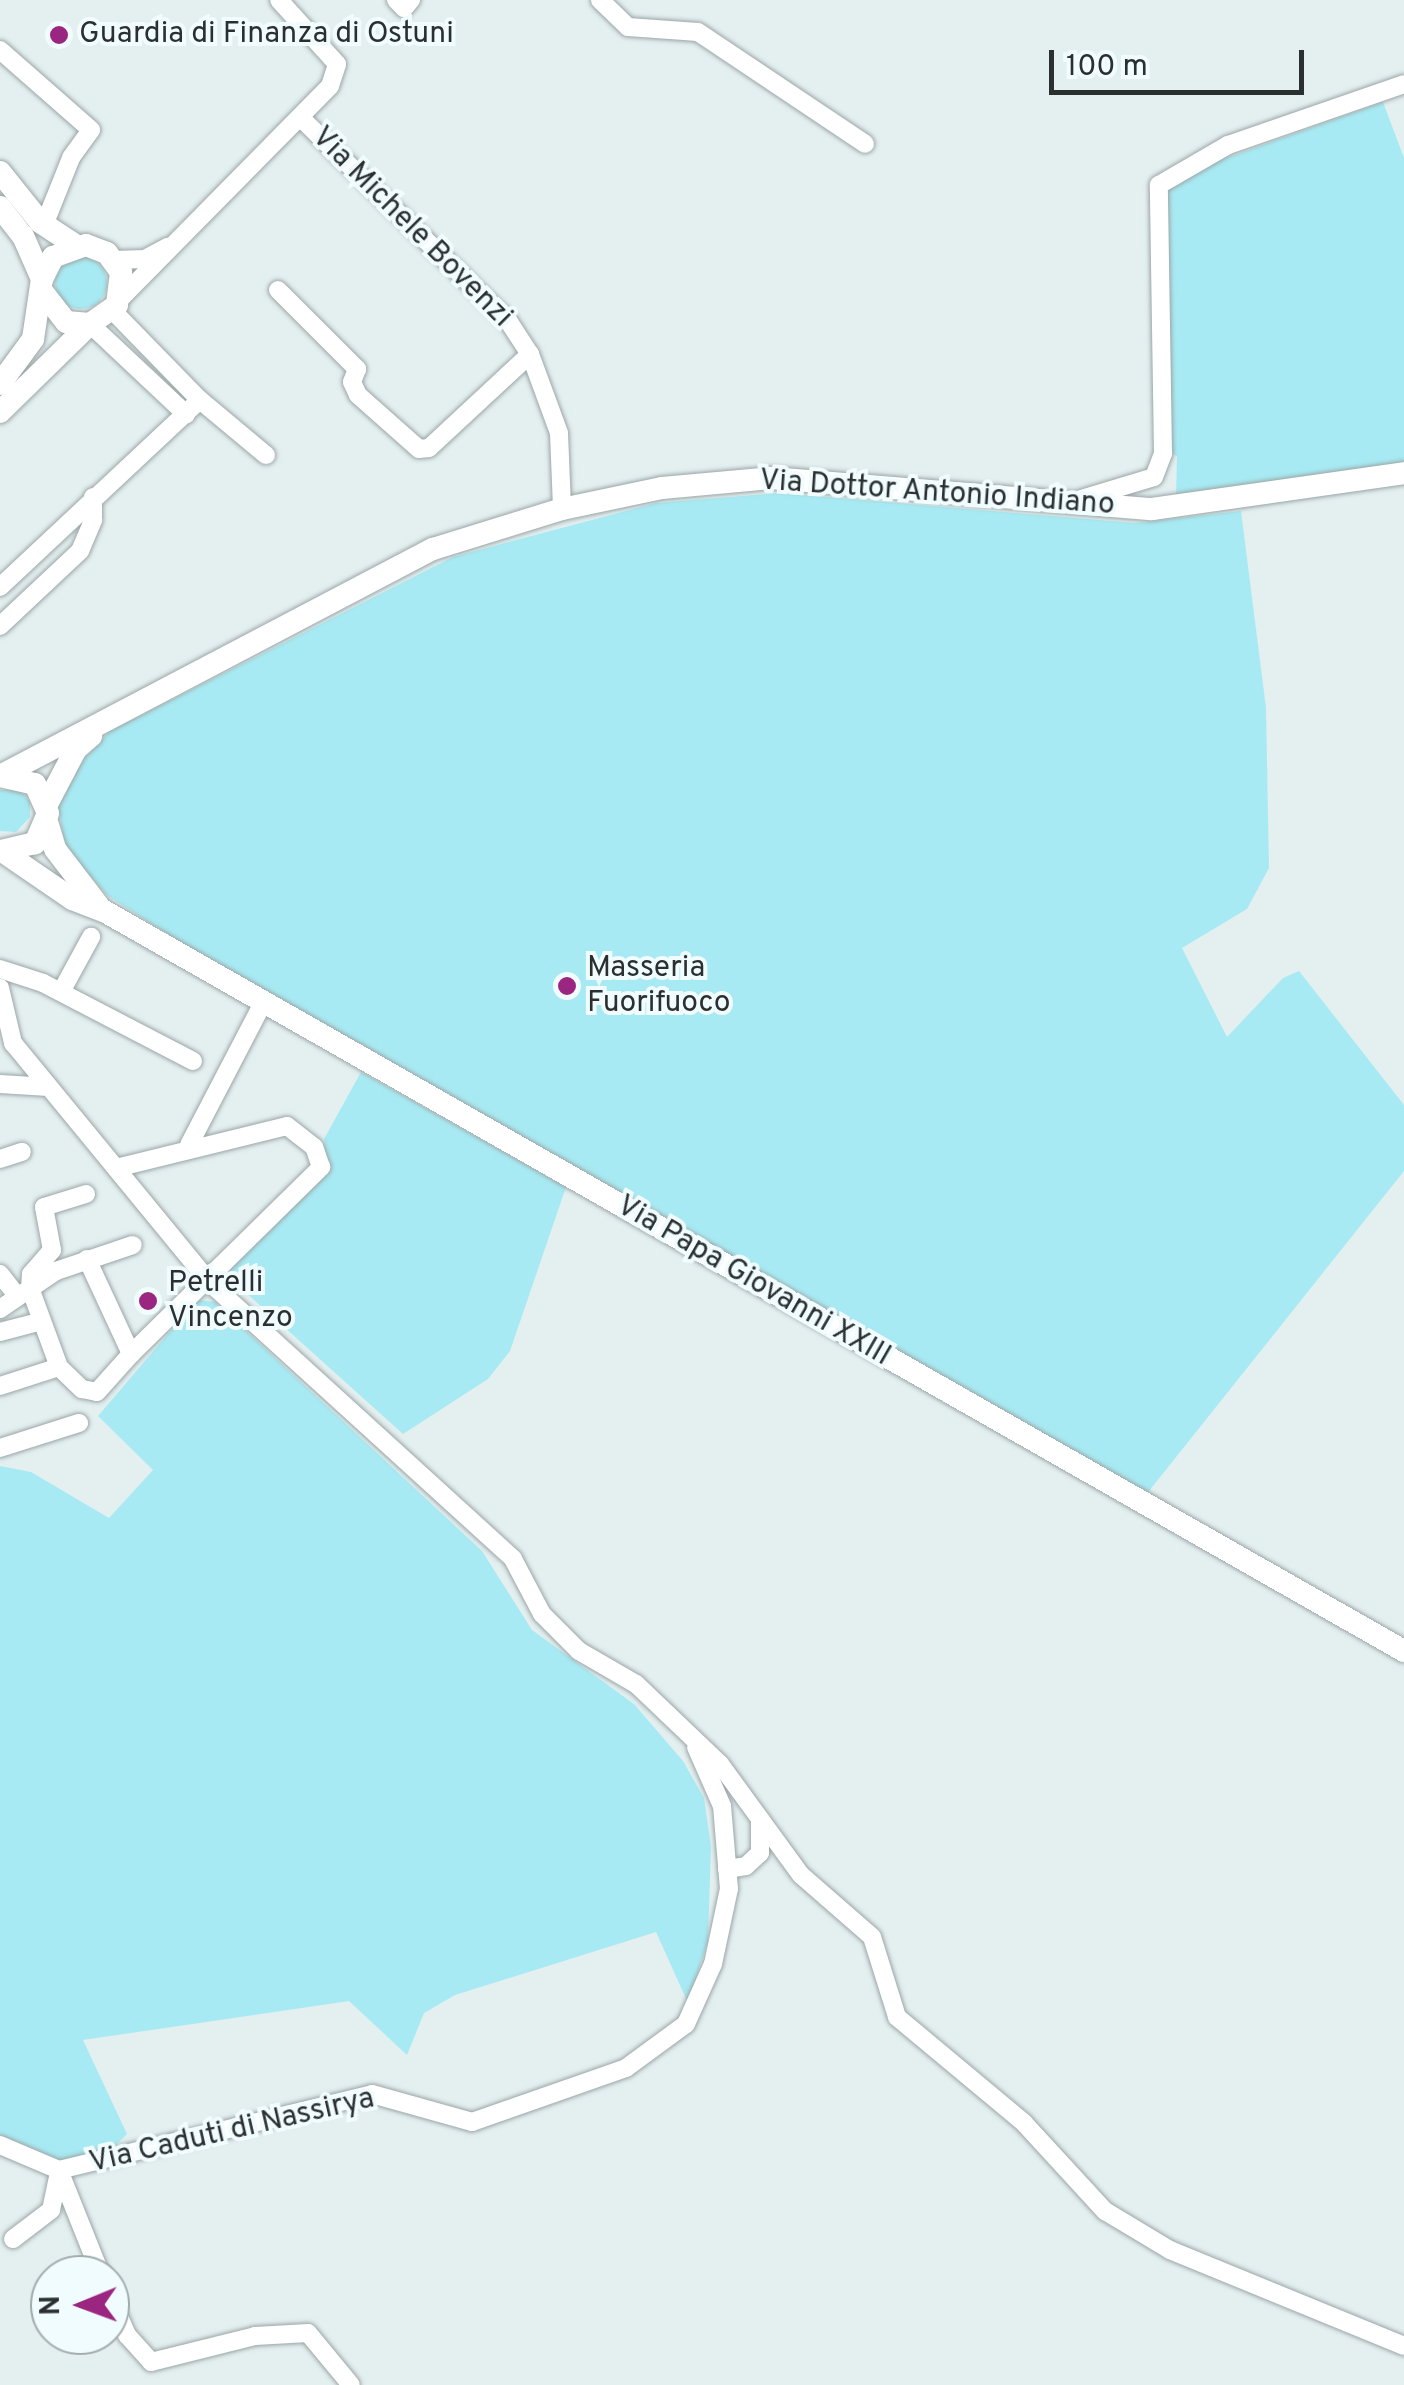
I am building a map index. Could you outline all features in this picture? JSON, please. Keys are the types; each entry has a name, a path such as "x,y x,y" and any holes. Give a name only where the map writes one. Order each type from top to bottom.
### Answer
{"main road":[{"path":"0,172 44,225 76,245 97,247 114,260 116,305 90,324 0,412"},
{"path":"0,207 23,236 43,286 66,322 90,324"},
{"path":"0,384 33,339 53,257 76,245"},
{"name":"Via Dottor Antonio Indiano","path":"0,776 433,549 562,509 662,488 770,478 1072,504 1206,504 1404,473"},
{"name":"Via Dottor Antonio Indiano","path":"48,813 76,749 101,726"},
{"path":"0,776 24,778 48,813 25,849 1,851"},
{"name":"Via Papa Giovanni XXIII","path":"48,813 75,882 104,911"},
{"name":"Via Papa Giovanni XXIII","path":"1,851 72,899 104,911 1404,1651"}],"street":[{"path":"266,455 200,400 116,305 151,274 172,244 302,119 330,86 338,64 279,0"},
{"path":"396,0 404,8 412,0"},
{"path":"600,0 628,27 698,32 865,144"},
{"path":"0,50 91,130 71,158 44,225"},
{"path":"1072,504 1154,477 1163,453 1159,185 1228,145 1404,84"},
{"name":"Via Michele Bovenzi","path":"302,119 509,322 530,354 559,433 562,509"},
{"path":"114,260 145,259 172,244"},
{"path":"278,290 358,370 352,382 358,395 418,449 429,448 530,354"},
{"path":"90,324 186,414"},
{"path":"0,586 200,400"},
{"path":"0,626 80,550 94,520 93,497"},
{"path":"61,992 91,938"},
{"path":"0,968 61,992 194,1060"},
{"path":"0,988 5,1027 14,1044 209,1282 513,1558 542,1614 579,1651 636,1684 694,1742 741,1794 801,1875 872,1937 897,2017 1024,2123 1106,2211 1184,2256 1404,2346"},
{"path":"189,1146 263,1003"},
{"path":"0,1084 49,1087"},
{"path":"0,1274 23,1292 42,1320 59,1367 82,1389 96,1392 321,1167 314,1147 287,1126 189,1146 116,1168"},
{"path":"0,1159 22,1152"},
{"path":"23,1292 31,1274 52,1250 44,1208 86,1194"},
{"path":"0,1309 23,1292 87,1259 133,1245"},
{"path":"87,1259 131,1354"},
{"path":"0,1332 42,1320"},
{"path":"0,1386 59,1367"},
{"path":"0,1448 79,1424"},
{"name":"Via Caduti di Nassirya","path":"0,2145 59,2170 372,2094 472,2122 626,2068 686,2024 713,1964 727,1868 722,1806 694,1742"},
{"path":"722,1806 741,1794"},
{"path":"727,1868 746,1866 760,1853 760,1819"},
{"path":"13,2239 51,2210 59,2170"},
{"path":"59,2170 93,2255"},
{"path":"130,2338 151,2362 255,2336 308,2334 351,2385"}],"shaded area":[{"path":"1383,102 1404,158 1404,462 1176,497 1177,456 1168,452 1159,190 1184,173"},
{"path":"81,257 99,265 107,283 99,301 81,309 63,301 55,283 63,265"},
{"path":"779,493 1135,523 1241,511 1266,708 1269,868 1247,909 1182,948 1227,1037 1283,978 1299,971 1404,1105 1404,1171 1145,1496 232,975 108,896 66,850 58,808 66,778 110,731 453,557 656,503"},
{"path":"0,790 20,790 30,802 30,817 16,832 0,831"},
{"path":"361,1072 566,1187 510,1351 488,1379 403,1434 225,1274 326,1165 324,1139"},
{"path":"197,1300 215,1302 482,1551 532,1630 634,1704 683,1761 704,1798 711,1846 708,1941 688,2003 656,1932 455,1995 424,2013 407,2055 349,2001 83,2040 127,2134 113,2148 61,2161 0,2135 0,1466 31,1472 109,1518 153,1470 98,1416"}],"place":[{"name":"Guardia di Finanza di Ostuni","path":"59,35"},
{"name":"Masseria Fuorifuoco","path":"567,986"},
{"name":"Petrelli Vincenzo","path":"148,1301"}]}
